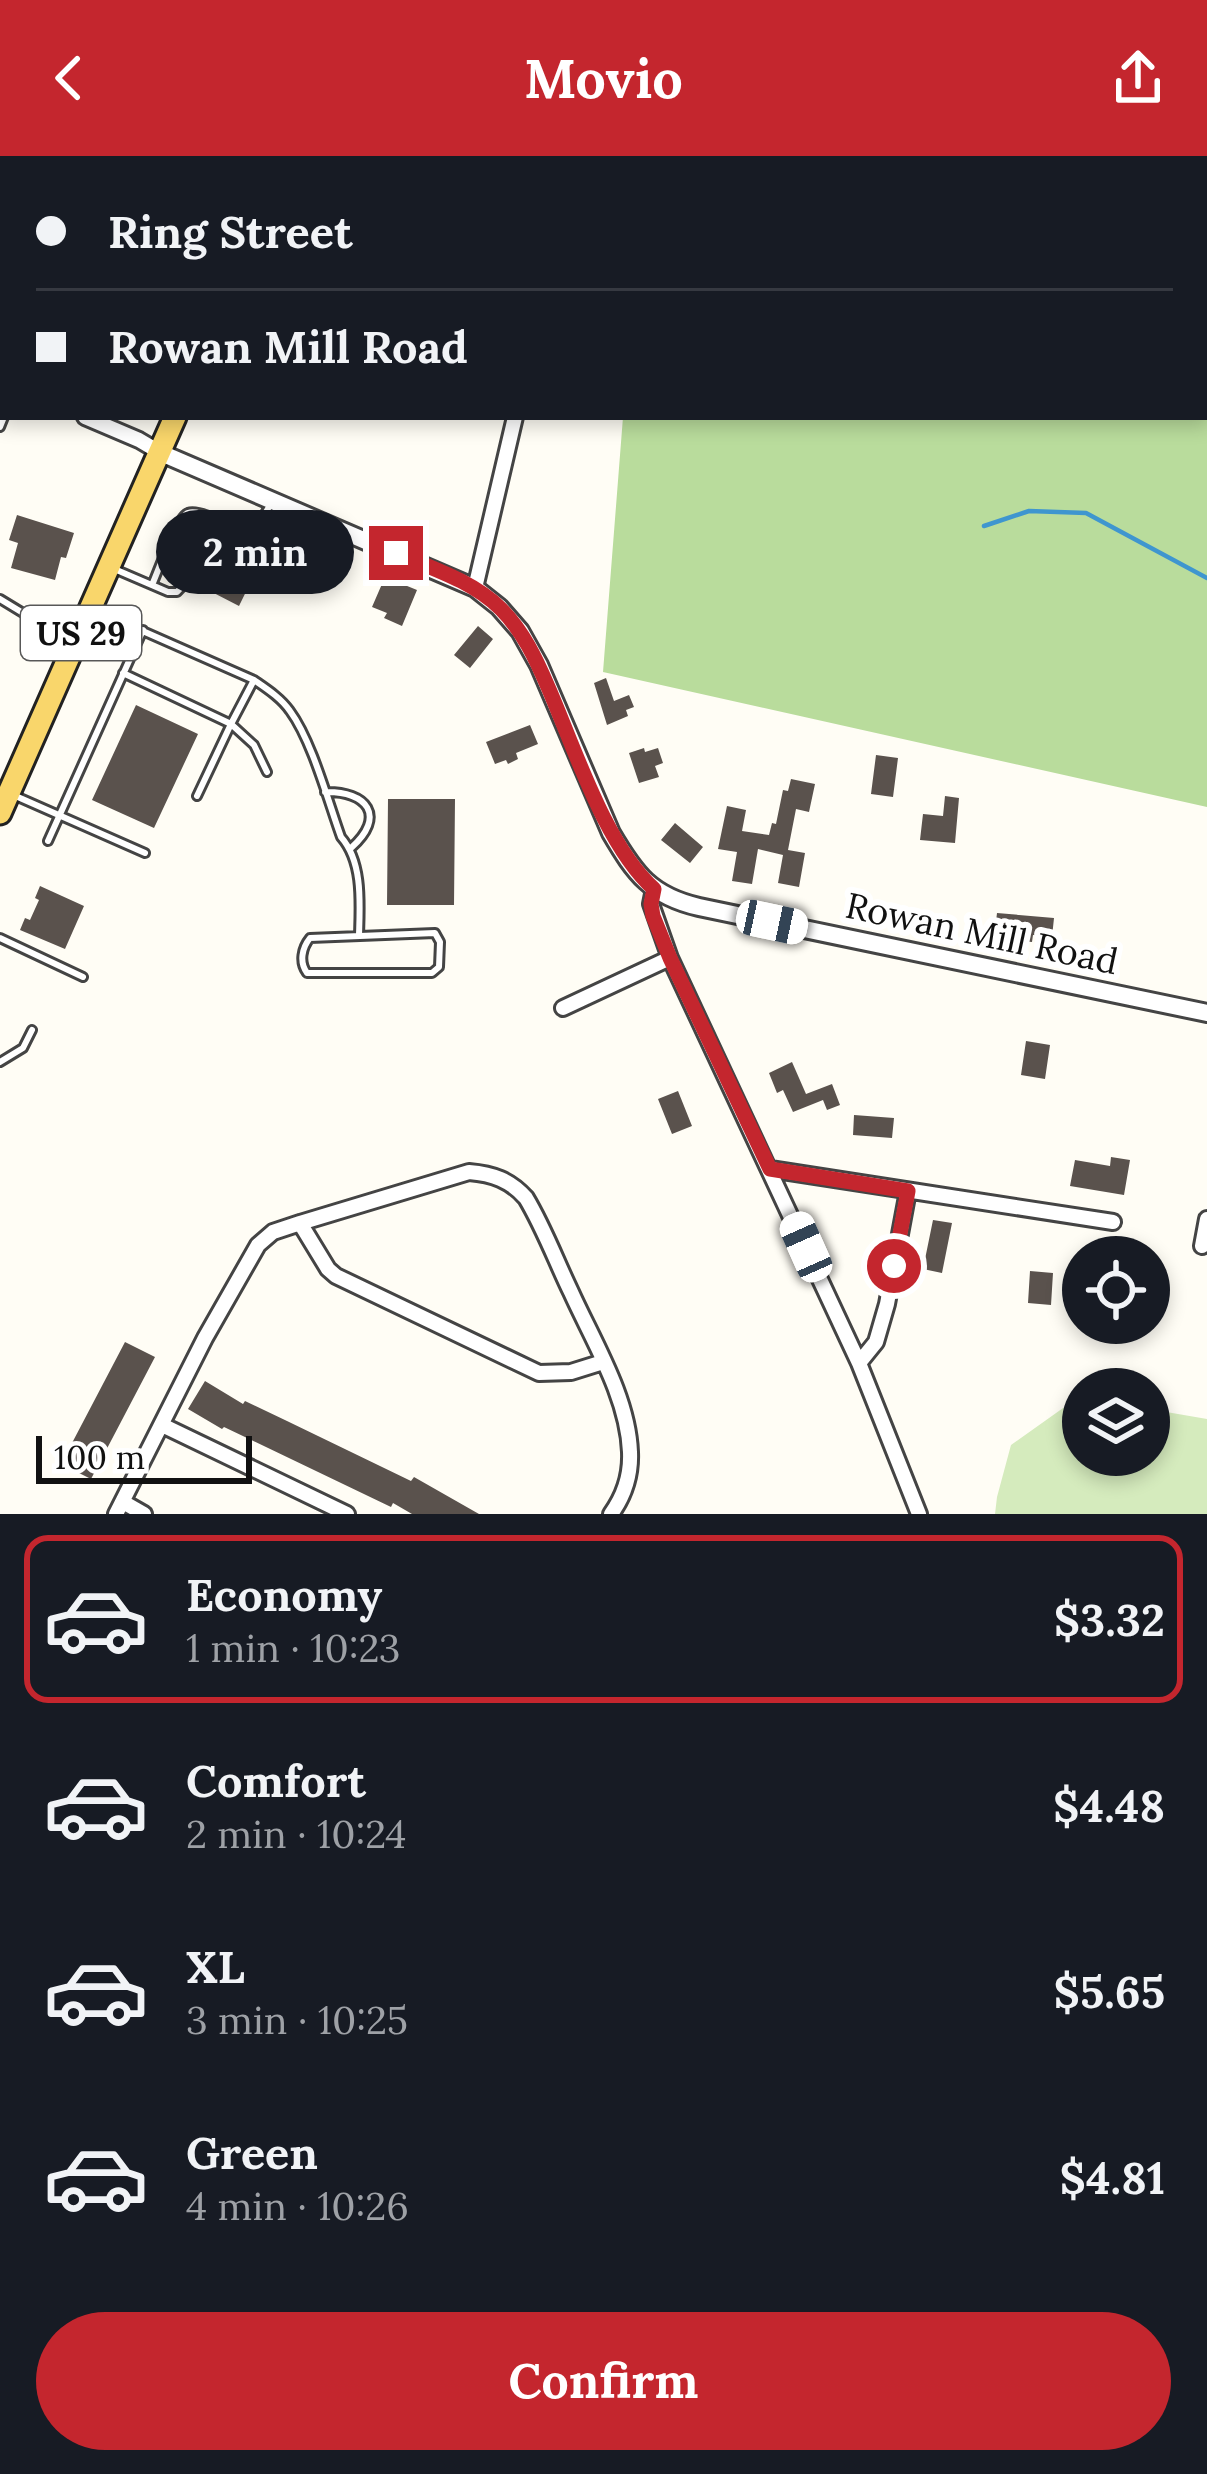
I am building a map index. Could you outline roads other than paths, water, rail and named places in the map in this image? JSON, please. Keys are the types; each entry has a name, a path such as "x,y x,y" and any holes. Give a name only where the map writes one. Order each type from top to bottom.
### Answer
{"main road":[{"name":"US 29","path":"4,803 174,420"}],"street":[{"path":"92,420 475,588 520,631 611,832 637,874 654,889 653,916 670,958 859,1363 920,1514"},
{"path":"475,588 514,420"},
{"name":"Rowan Mill Road","path":"654,889 699,907 1207,1013"},
{"path":"563,1008 670,958"},
{"path":"770,1169 1113,1222"},
{"path":"144,1514 119,1508 258,1245 273,1232 300,1222 469,1172 496,1176 518,1190 534,1212 603,1362 618,1399 631,1456 624,1488 611,1514"},
{"path":"859,1363 876,1342 908,1191"},
{"path":"1202,1246 1207,1219"},
{"path":"300,1222 335,1276 539,1373 571,1372 603,1362"},
{"path":"162,1425 347,1514"}],"lane":[{"path":"110,567 177,592 210,540 224,532 251,529 263,520 272,500"},
{"path":"152,585 185,513 224,522 236,531"},
{"path":"0,599 75,645"},
{"path":"92,608 254,680 292,713 341,836 351,848 360,905 359,935"},
{"path":"48,841 143,630"},
{"path":"123,673 231,724 254,745 267,772"},
{"path":"197,796 254,680"},
{"path":"325,792 364,801 368,826 351,848"},
{"path":"4,803 60,815 145,853"},
{"path":"435,933 440,942 439,968 432,973 307,973 303,967 304,946 310,938 359,935 435,933"},
{"path":"0,938 83,977"},
{"path":"0,1062 23,1048 32,1030"}],"waterway":[{"path":"984,526 1029,511 1086,513 1207,578"}]}
